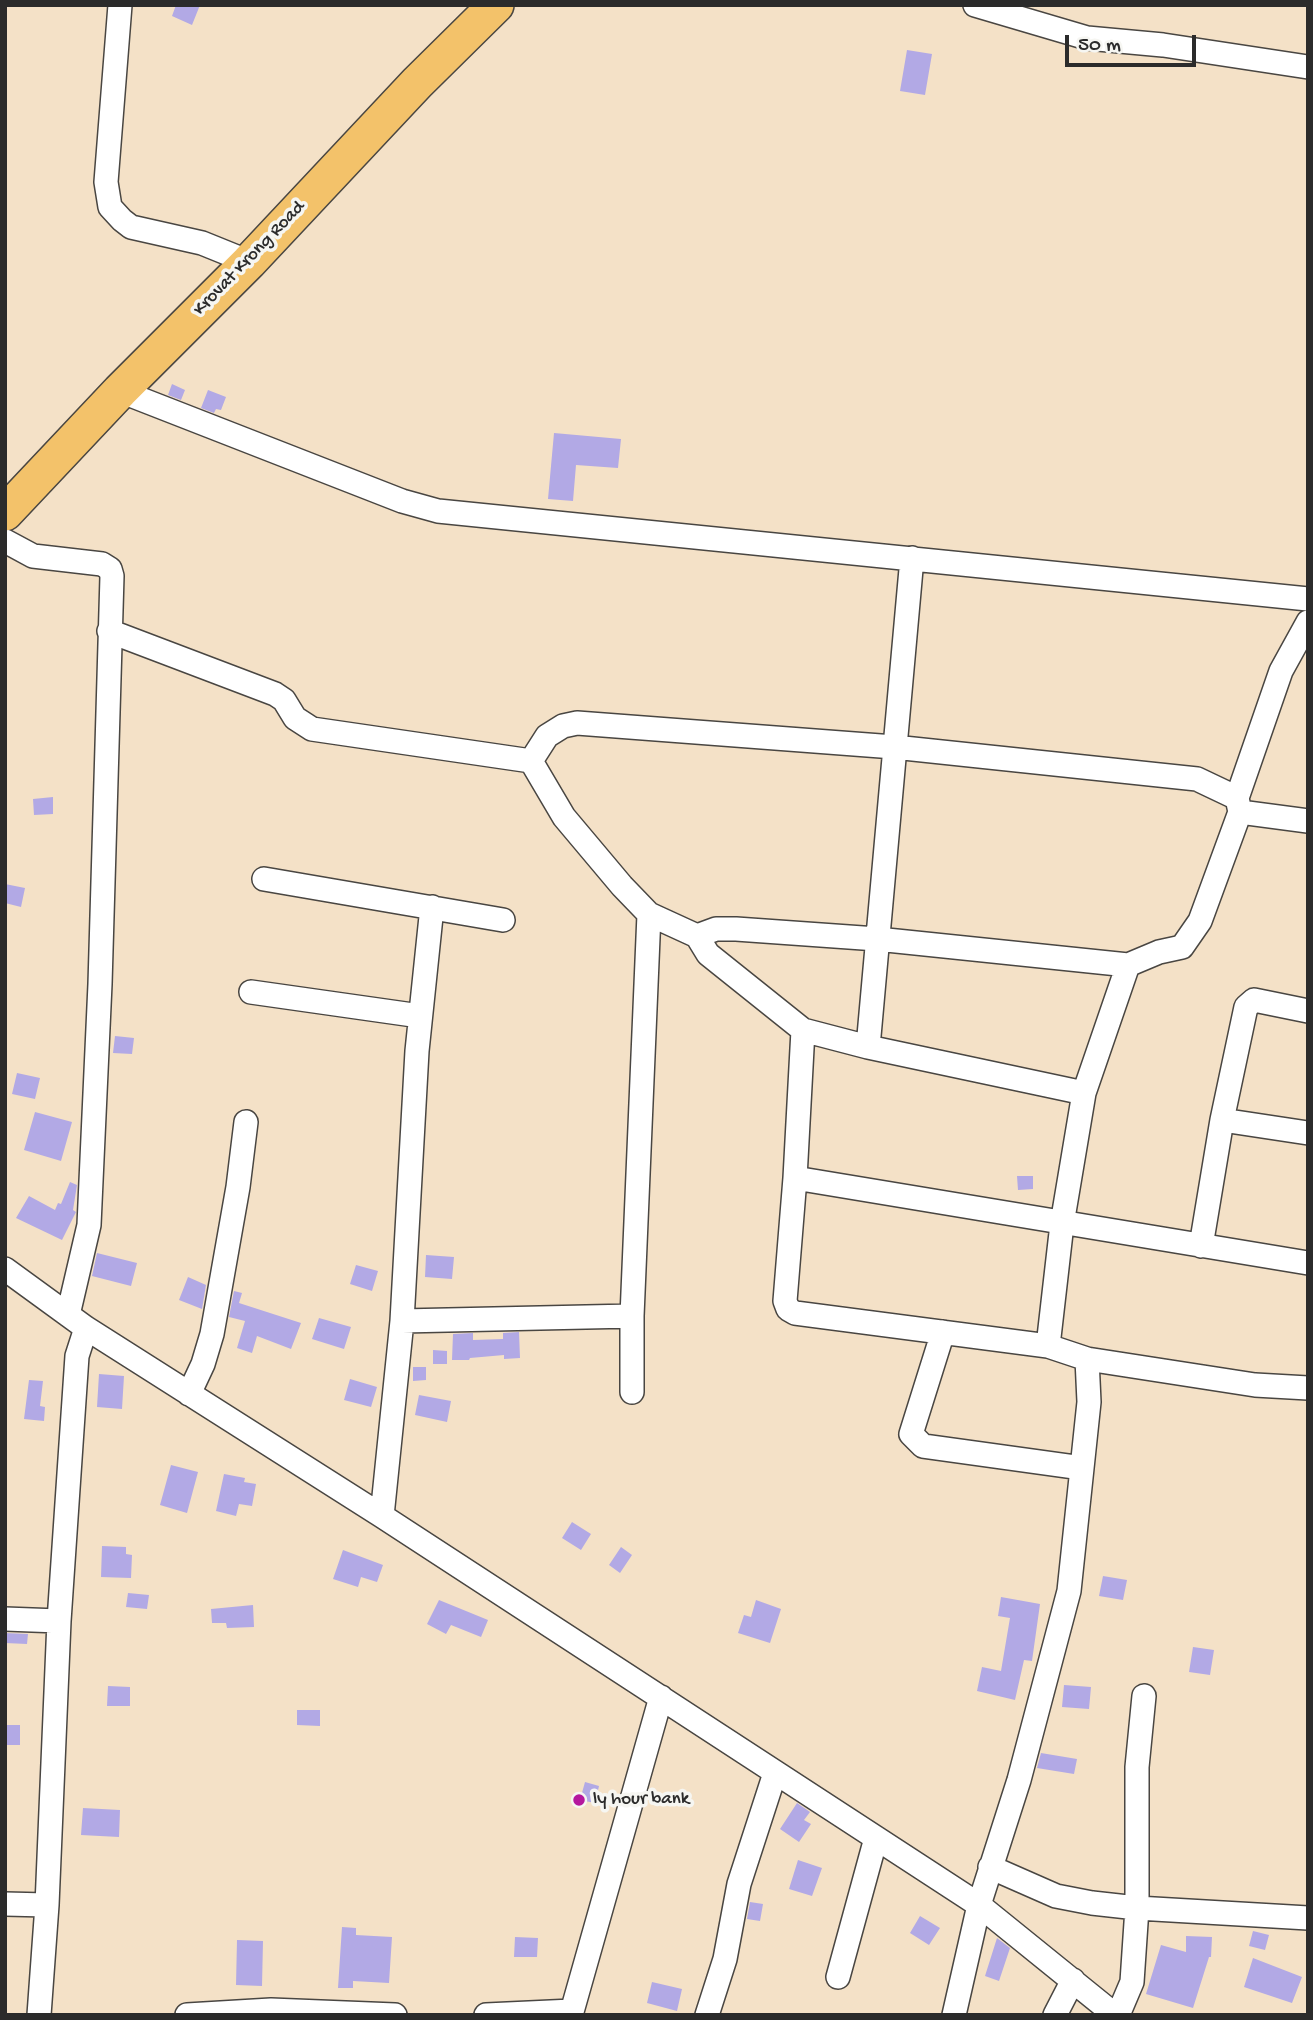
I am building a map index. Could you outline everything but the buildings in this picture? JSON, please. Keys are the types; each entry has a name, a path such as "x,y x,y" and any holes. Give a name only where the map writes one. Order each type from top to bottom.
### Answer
{"highway":[{"name":"Krovat Krong Road","path":"5,513 496,5"}],"street":[{"path":"120,5 106,182 110,207 131,227 202,243 249,262"},
{"path":"975,5 1087,38 1163,45 1308,67"},
{"path":"121,391 402,501 438,511 1308,600"},
{"path":"5,541 33,555 103,564 110,569 100,984 89,1225 77,1322 39,2015 53,2015"},
{"path":"868,1047 912,558"},
{"path":"697,936 716,929 736,929 877,939 1128,965 1158,952 1182,947 1200,921 1280,671 1308,622"},
{"path":"109,631 275,694 284,700 295,718 312,729 531,761"},
{"path":"531,761 547,736 564,726 578,723 894,747 1197,779 1239,805 1308,821"},
{"path":"531,761 564,817 649,914 697,936 708,954 803,1030 868,1047 1084,1093"},
{"path":"264,879 503,920"},
{"path":"382,1516 402,1321 420,1016 432,907"},
{"path":"632,1392 632,1316 649,914"},
{"path":"1048,1346 1062,1224 1084,1093 1128,965"},
{"path":"251,992 420,1016"},
{"path":"1201,1246 1222,1120 1246,1007 1254,1000 1308,1011"},
{"path":"803,1030 785,1301 788,1309 795,1313 1048,1346 1087,1359 1255,1385 1308,1388"},
{"path":"1222,1120 1308,1133"},
{"path":"196,1379 212,1334 238,1187 246,1122"},
{"path":"795,1178 1308,1263"},
{"path":"5,1269 77,1322 196,1379 382,1516 979,1905 1116,2015 1132,1982 1137,1908 1136,1796 1144,1696"},
{"path":"402,1321 632,1316"},
{"path":"943,1332 911,1434 923,1446 1082,1468"},
{"path":"954,2015 979,1905 1019,1780 1069,1591 1090,1402 1087,1359"},
{"path":"5,1619 59,1620"},
{"path":"486,2015 572,2013 661,1697"},
{"path":"707,2015 725,1959 739,1884 775,1773"},
{"path":"838,1977 876,1838"},
{"path":"990,1867 1056,1896 1092,1903 1308,1918"},
{"path":"5,1904 47,1906"},
{"path":"1055,2015 1073,1980"},
{"path":"187,2015 271,2010 395,2015"}],"place":[{"name":"ly hour bank","path":"579,1800"}]}
